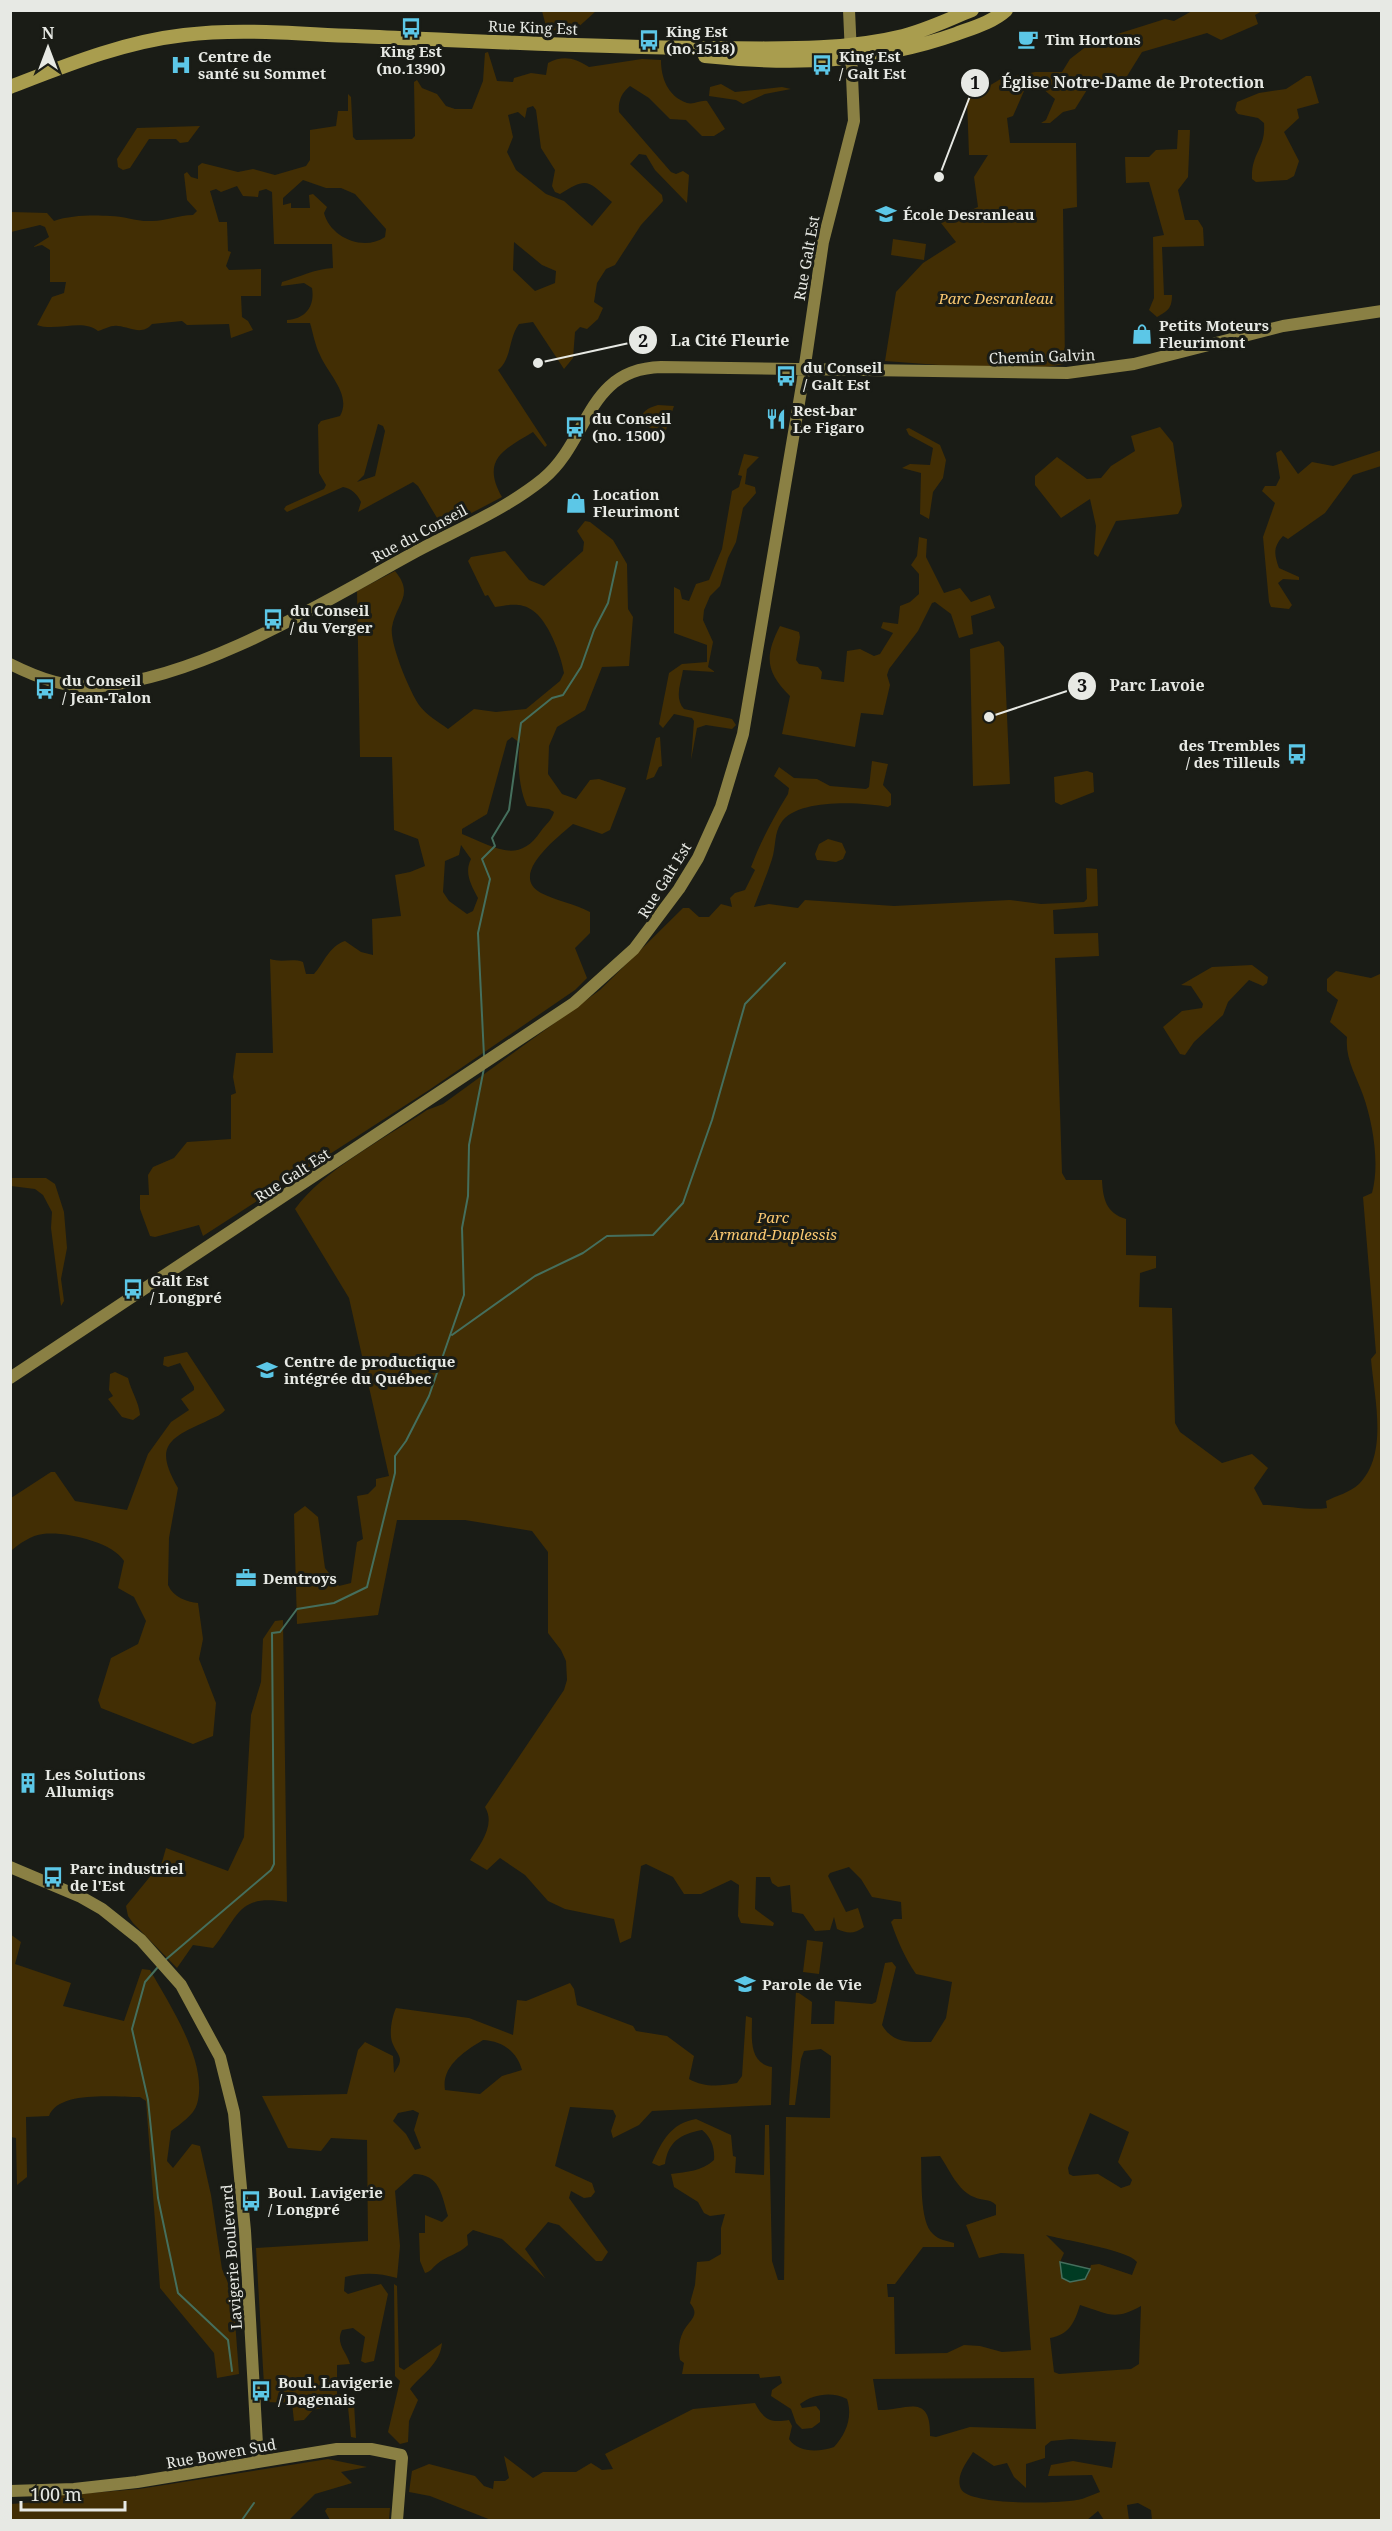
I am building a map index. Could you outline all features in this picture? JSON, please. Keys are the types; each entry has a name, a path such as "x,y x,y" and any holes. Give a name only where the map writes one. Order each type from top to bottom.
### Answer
{"main road":[{"name":"Rue King Est","path":"852,52 914,33 972,10"},
{"name":"Rue King Est","path":"10,87 119,48 172,37 219,32 630,48 749,60 852,52 942,39 1006,10"}],"street":[{"name":"Rue Galt Est","path":"10,1378 574,1003 628,955 650,929 698,858 721,807 743,734 805,368 823,242 854,121 849,10"},
{"name":"Chemin Galvin","path":"805,368 1025,374 1080,372 1154,360 1283,326 1382,311"},
{"name":"Rue du Conseil","path":"10,664 53,682 88,687 139,679 210,656 321,603 533,487 565,455 605,390 630,372 661,367 805,368"},
{"name":"Lavigerie Boulevard","path":"10,1867 81,1897 102,1909 141,1940 181,1985 220,2057 233,2106 242,2199 258,2462"},
{"name":"Rue Bowen Sud","path":"10,2491 105,2486 337,2449 371,2449 401,2455 403,2466 397,2520"}],"green space":[{"path":"542,10 596,11 574,31 547,30"},
{"name":"Parc Desranleau","path":"1192,11 1262,11 1255,15 1258,24 1221,40 1207,33 1142,52 1124,81 1090,85 1075,109 1063,112 1050,123 1041,123 1046,120 1055,99 1043,89 1024,91 1013,116 1007,118 1010,143 1076,143 1077,207 1063,209 1065,364 1046,367 952,366 885,361 896,292 923,263 956,242 941,223 978,207 974,177 988,155 969,155 967,99 1004,77 1005,90 1011,77 1035,72 1062,72 1070,59 1092,42 1165,19 1174,21"},
{"path":"488,52 497,81 513,82 514,78 531,73 546,75 548,63 564,58 579,61 589,67 642,59 661,60 666,85 674,96 687,103 707,101 725,129 714,136 702,136 686,120 670,119 649,98 630,86 622,95 619,112 671,172 676,174 683,171 689,175 687,203 655,170 646,155 639,154 630,164 662,195 663,201 641,225 615,265 606,269 597,283 594,302 603,308 598,319 587,329 580,327 575,332 573,358 564,369 533,322 519,324 506,360 498,370 547,445 545,447 533,432 498,457 494,474 502,497 443,528 418,486 413,482 358,512 360,499 351,490 343,487 287,512 284,509 324,489 326,485 319,473 318,425 321,421 340,416 343,400 341,392 318,351 310,323 287,323 287,320 299,317 308,310 313,295 312,288 304,283 281,286 282,282 333,268 332,244 274,244 272,192 266,189 259,191 258,197 243,196 237,186 221,192 216,189 210,191 219,222 227,222 228,251 231,252 226,266 229,270 261,269 261,296 241,296 242,317 248,321 253,330 231,338 229,324 187,325 182,321 152,324 144,330 115,326 98,331 92,327 77,325 44,327 37,325 52,297 64,293 66,282 50,282 50,250 42,245 33,247 49,237 45,227 40,225 11,232 11,212 47,213 54,221 75,217 115,216 152,221 193,215 197,211 187,200 184,174 187,172 191,177 198,179 198,166 202,163 238,172 253,169 275,175 306,166 310,160 310,130 336,126 338,111 348,111 348,94 351,97 353,137 356,140 412,139 415,136 414,82 417,80 422,88 437,94 446,106 455,109 472,109 483,81 485,53","holes":["533,106 536,110 541,148 555,170 552,186 555,192 560,194 582,183 588,183 612,202 592,226 564,201 546,194 516,170 507,152 513,137 508,115 518,112 525,118 527,108","303,180 326,188 341,188 355,194 386,229 385,237 367,243 348,240 327,222 324,213 327,207 313,194 309,195 310,208 291,208 291,203 283,205 283,198","514,242 542,265 556,271 555,283 535,291 513,270","378,424 383,426 385,431 375,476 357,482 364,475"]},
{"path":"1306,76 1311,76 1319,103 1297,109 1299,118 1284,132 1299,161 1294,176 1287,180 1256,182 1252,179 1252,170 1263,139 1264,123 1258,118 1238,114 1235,110 1237,102 1259,93 1286,89"},
{"path":"721,84 735,92 782,87 791,89 765,94 743,104 736,100 709,96 710,87"},
{"path":"200,126 188,142 180,143 176,139 149,139 130,168 123,170 118,167 117,159 137,128"},
{"path":"1178,130 1190,130 1188,177 1178,190 1185,220 1198,220 1203,228 1204,246 1162,247 1164,295 1172,295 1172,299 1169,309 1157,317 1149,310 1154,298 1153,237 1164,235 1149,182 1126,183 1125,157 1149,157 1156,150 1177,149"},
{"path":"893,239 926,244 924,260 891,255"},
{"path":"658,405 674,406 665,433 637,423 645,411"},
{"path":"1160,427 1173,443 1182,506 1178,514 1116,521 1098,557 1094,554 1096,526 1090,499 1061,518 1035,485 1035,476 1057,457 1087,479 1101,478 1111,466 1135,451 1131,436"},
{"path":"909,428 940,445 946,460 943,478 933,492 929,519 920,514 921,473 902,468 910,464 930,465 933,448 909,435 906,429"},
{"path":"1281,450 1298,474 1312,462 1333,466 1382,450 1381,466 1353,475 1325,513 1288,539 1283,536 1277,544 1275,555 1279,568 1299,577 1299,580 1283,579 1278,583 1292,605 1289,609 1271,607 1269,602 1263,537 1275,503 1262,491 1265,486 1276,486 1280,478 1276,453"},
{"path":"744,454 759,457 747,469 745,484 755,487 756,493 743,508 736,542 728,558 720,586 710,596 704,610 703,620 713,642 708,667 715,672 683,670 679,695 684,709 732,719 736,725 732,729 706,725 697,728 691,760 694,721 692,718 674,714 663,728 659,724 669,673 682,664 707,662 707,645 674,633 674,587 680,590 682,599 689,601 696,584 709,580 722,549 732,491 739,487 742,476 738,475"},
{"path":"585,521 590,522 613,540 627,564 628,609 633,617 629,666 602,667 585,710 557,727 549,746 548,774 562,794 576,799 590,780 599,779 626,788 610,830 602,834 573,824 539,857 530,876 532,885 541,893 590,912 590,933 575,948 587,978 575,990 429,1090 203,1236 199,1225 155,1237 150,1236 140,1209 140,1195 149,1195 148,1175 153,1167 174,1158 187,1142 231,1139 231,1095 236,1093 233,1077 236,1053 273,1053 270,959 303,962 306,974 314,974 331,951 339,943 345,941 361,952 373,955 372,919 401,916 395,875 425,866 418,839 394,830 392,757 360,757 357,591 395,571 401,579 404,593 392,627 397,655 419,705 448,729 474,709 496,712 526,709 560,681 564,673 557,648 543,622 528,607 509,605 495,607 488,595 485,596 468,561 471,557 505,551 529,580 544,586 583,551 584,542 577,531","holes":["512,737 520,743 519,775 527,806 549,809 554,812 532,842 523,848 505,850 462,834 462,829 487,814 507,741","461,845 471,859 468,874 478,898 473,911 467,914 449,901 443,892 445,861 459,855"]},
{"path":"919,537 927,539 926,557 944,593 960,588 971,602 990,595 995,608 971,616 973,634 959,638 951,614 935,602 932,603 918,631 889,669 887,675 890,685 883,715 861,713 855,747 782,734 790,696 776,679 770,664 771,647 780,626 799,632 796,660 799,664 818,667 822,672 821,679 844,682 847,651 860,649 874,656 880,654 893,633 881,628 883,622 898,624 900,606 910,602 919,594 919,574 911,565 917,556"},
{"path":"999,641 1004,647 1010,784 973,786 970,649"},
{"path":"660,737 662,766 659,767 654,777 646,780 656,738"},
{"name":"Parc Armand-Duplessis","path":"872,761 888,764 883,785 891,794 891,805 888,807 847,803 815,806 789,815 781,823 777,831 772,859 754,907 769,904 798,908 805,900 894,906 1010,900 1041,904 1084,902 1087,899 1086,868 1097,869 1098,906 1053,910 1054,934 1098,933 1099,956 1055,958 1062,1173 1066,1180 1102,1180 1103,1193 1110,1209 1126,1219 1126,1255 1156,1256 1156,1268 1140,1273 1139,1307 1172,1308 1175,1423 1180,1432 1222,1463 1252,1454 1268,1468 1254,1488 1263,1505 1327,1508 1326,1501 1348,1492 1359,1484 1368,1472 1374,1457 1377,1424 1371,1359 1376,1353 1363,1197 1372,1193 1375,1169 1374,1144 1367,1106 1349,1060 1347,1037 1330,1022 1338,1000 1327,991 1327,979 1336,971 1371,978 1380,974 1381,962 1381,2520 1152,2520 1151,2510 1138,2503 1127,2505 1129,2520 1104,2520 1098,2511 1087,2520 491,2520 430,2496 409,2492 412,2471 429,2464 475,2476 484,2486 493,2489 494,2481 505,2481 509,2478 504,2456 533,2478 543,2472 576,2472 591,2463 602,2470 613,2469 605,2454 693,2409 755,2403 768,2419 789,2420 792,2426 789,2439 798,2447 822,2450 834,2447 842,2437 849,2419 847,2399 835,2395 823,2395 800,2404 802,2408 816,2406 820,2411 820,2422 812,2428 802,2429 796,2423 791,2409 771,2396 772,2390 782,2383 780,2376 760,2378 759,2374 682,2374 684,2363 680,2360 679,2345 683,2332 694,2315 690,2303 695,2285 697,2262 709,2261 721,2254 721,2228 725,2214 710,2216 704,2213 698,2202 674,2187 671,2174 699,2169 714,2160 712,2143 702,2130 676,2140 669,2150 665,2164 659,2166 652,2163 668,2134 680,2124 696,2119 731,2135 733,2156 736,2157 735,2173 764,2175 765,2125 769,2125 772,2261 778,2280 784,2280 786,2117 830,2118 831,2056 821,2049 804,2051 795,2105 789,2105 796,1991 812,2002 811,2024 834,2024 835,2001 872,2004 876,2002 885,1963 892,1962 896,1967 882,2025 891,2036 897,2039 909,2042 931,2042 946,2018 952,1982 916,1974 902,1950 891,1922 894,1919 902,1919 901,1902 872,1897 861,1879 849,1867 830,1873 828,1876 846,1912 858,1908 864,1927 851,1933 837,1929 834,1917 830,1930 815,1931 803,1914 792,1912 790,1885 778,1887 772,1883 770,1877 756,1877 755,1909 774,1923 773,1926 741,1923 738,1916 739,1885 731,1880 701,1894 684,1894 673,1877 646,1864 641,1866 631,1938 620,1943 614,1919 565,1909 548,1901 525,1875 500,1858 487,1870 470,1860 488,1828 488,1814 485,1807 564,1690 567,1680 566,1661 548,1633 548,1552 532,1531 465,1520 397,1520 378,1615 297,1624 294,1514 305,1506 318,1517 325,1568 339,1586 351,1583 357,1542 363,1539 357,1496 368,1494 376,1486 376,1479 389,1476 349,1298 295,1209 321,1181 338,1168 427,1110 443,1104 600,990 683,908 689,908 699,917 709,917 721,904 732,907 730,898 735,893 745,890 755,870 751,867 759,848 788,794 789,788 774,776 779,767 794,778 817,779 830,786 866,789 869,787","holes":["1090,2113 1129,2132 1118,2162 1132,2180 1130,2185 1121,2188 1098,2174 1073,2176 1069,2174 1068,2168","940,2156 963,2190 974,2197 991,2201 996,2205 996,2215 966,2225 979,2258 1001,2253 1024,2254 1031,2350 1002,2352 980,2346 964,2345 947,2353 895,2354 894,2297 888,2297 887,2284 895,2284 923,2247 954,2247 954,2243 938,2238 929,2228 923,2209 921,2157","1046,2235 1122,2253 1137,2262 1132,2275 1099,2264 1091,2265 1088,2275 1060,2262 1064,2253","1080,2305 1111,2315 1132,2311 1141,2306 1139,2364 1131,2369 1059,2374 1054,2372 1050,2338 1067,2331","1034,2378 1036,2429 970,2427 936,2437 930,2436 929,2422 926,2413 921,2408 914,2406 878,2410 873,2379","1071,2439 1116,2442 1112,2468 1073,2461 1051,2465 1048,2476 1092,2475 1100,2492 1072,2501 1038,2503 981,2498 968,2495 961,2489 961,2474 973,2452 994,2466 1007,2463 1014,2477 1026,2488 1026,2464 1045,2458 1045,2446 1051,2441"]},
{"path":"1087,771 1093,773 1094,792 1061,805 1055,802 1054,777"},
{"path":"828,839 842,843 846,852 843,859 836,862 817,860 815,854 819,844"},
{"path":"1252,965 1268,977 1267,983 1263,986 1249,980 1228,1002 1223,1015 1194,1042 1185,1055 1180,1054 1163,1027 1182,1011 1202,1008 1203,1004 1191,986 1181,985 1212,967"},
{"path":"12,1178 46,1178 55,1184 64,1212 67,1248 61,1279 64,1301 61,1306 51,1228 52,1212 43,1195 35,1189 11,1186"},
{"path":"187,1352 225,1410 181,1434 168,1446 166,1454 167,1463 178,1488 169,1538 168,1585 173,1593 181,1598 198,1603 203,1639 199,1659 216,1703 213,1736 193,1744 101,1708 98,1700 111,1658 138,1644 146,1621 134,1597 118,1588 124,1561 118,1554 99,1543 63,1534 39,1535 30,1538 10,1552 11,1498 51,1472 55,1472 75,1501 127,1510 148,1454 171,1422 189,1410 181,1399 194,1390 194,1387 180,1363 168,1367 163,1365 164,1357"},
{"path":"115,1372 128,1378 140,1415 133,1420 122,1417 108,1399 113,1396 109,1390 110,1374"},
{"path":"283,1620 287,1902 271,1900 249,1904 235,1917 213,1948 193,1945 177,1968 133,1923 128,1916 126,1906 162,1862 166,1848 228,1871 244,1837 251,1715 261,1682 263,1639 275,1621"},
{"path":"10,1934 21,1942 15,1964 71,1983 63,2006 124,2021 142,1969 150,1970 185,2034 197,2071 199,2088 197,2104 193,2112 171,2131 167,2161 173,2168 192,2144 200,2146 211,2195 222,2269 233,2294 239,2374 217,2378 214,2353 160,2288 146,2101 140,2097 89,2097 64,2102 49,2116 26,2117 27,2177 17,2185 16,2138 11,2137 10,2132"},
{"path":"807,1940 823,1942 819,1974 803,1972"},
{"path":"570,1983 574,1989 577,2005 633,2026 636,2031 667,2036 694,2056 689,2079 713,2086 737,2083 742,2076 746,2016 752,2018 752,2041 755,2055 764,2065 772,2067 771,2105 652,2111 639,2125 613,2138 611,2131 616,2116 613,2110 570,2107 555,2166 592,2183 595,2192 591,2197 584,2198 571,2191 569,2198 608,2252 602,2261 596,2261 559,2225 548,2222 525,2249 545,2278 502,2239 473,2230 467,2235 468,2245 425,2273 420,2261 419,2233 425,2233 425,2215 442,2222 448,2216 435,2182 423,2175 414,2174 395,2191 400,2246 397,2278 371,2274 345,2277 344,2291 348,2294 381,2284 388,2294 374,2361 365,2363 361,2361 365,2337 353,2328 342,2330 340,2335 341,2344 350,2364 337,2365 337,2394 348,2394 354,2403 356,2438 351,2437 348,2407 345,2403 313,2410 304,2420 294,2421 292,2403 265,2402 256,2248 368,2241 367,2140 331,2138 321,2151 288,2148 262,2096 347,2094 358,2050 365,2042 393,2056 394,2073 400,2060 391,2034 396,2008 469,2018 513,2035 517,2000 526,2001","holes":["483,2040 496,2042 508,2048 520,2063 522,2070 502,2076 480,2094 445,2090 447,2074 456,2060","413,2110 419,2113 414,2130 421,2148 415,2150 406,2134 393,2121 398,2113"]},
{"path":"394,2284 397,2286 399,2367 404,2370 442,2343 434,2363 410,2389 418,2400 409,2421 408,2442 400,2444 388,2432 400,2381 395,2376"},
{"path":"328,2459 367,2467 341,2472 352,2483 315,2494 289,2520 11,2520 11,2504 37,2502 41,2497 139,2489"},
{"path":"327,2508 390,2508 389,2520 330,2520 325,2511"}],"shaded area":[{"path":"1060,2262 1090,2269 1085,2279 1070,2282 1062,2278"}],"waterway":[{"path":"484,1056 478,933 490,879 482,859 495,846 492,838 509,810 521,723 552,698 563,695 581,667 594,630 608,603 617,562"},
{"path":"452,1335 535,1276 583,1253 607,1236 653,1235 683,1203 712,1120 745,1004 785,963"},
{"path":"164,1961 271,1870 274,1864 272,1633 280,1632 297,1609 334,1603 367,1587 395,1473 395,1456 406,1441 429,1396 464,1295 462,1228 468,1196 469,1145 484,1068"},
{"path":"158,1967 145,1982 132,2029 148,2100 158,2198 178,2293 228,2340 232,2371"},
{"path":"242,2520 254,2503"}],"place":[{"name":"King Est (no.1390)","path":"411,28"},
{"name":"Tim Hortons","path":"1028,39"},
{"name":"King Est (no.1518)","path":"649,40"},
{"name":"Centre de santé su Sommet","path":"181,65"},
{"name":"King Est / Galt Est","path":"822,65"},
{"name":"Église Notre-Dame de Protection","path":"939,177"},
{"name":"École Desranleau","path":"886,214"},
{"name":"Petits Moteurs Fleurimont","path":"1142,334"},
{"name":"La Cité Fleurie","path":"538,363"},
{"name":"du Conseil / Galt Est","path":"786,376"},
{"name":"Rest-bar Le Figaro","path":"776,419"},
{"name":"du Conseil (no. 1500)","path":"575,427"},
{"name":"Location Fleurimont","path":"576,503"},
{"name":"du Conseil / du Verger","path":"273,619"},
{"name":"du Conseil / Jean-Talon","path":"45,689"},
{"name":"Parc Lavoie","path":"989,717"},
{"name":"des Trembles / des Tilleuls","path":"1297,754"},
{"name":"Galt Est / Longpré","path":"133,1289"},
{"name":"Centre de productique intégrée du Québec","path":"267,1370"},
{"name":"Demtroys","path":"246,1578"},
{"name":"Les Solutions Allumiqs","path":"28,1783"},
{"name":"Parc industriel de l'Est","path":"53,1877"},
{"name":"Parole de Vie","path":"745,1984"},
{"name":"Boul. Lavigerie / Longpré","path":"251,2201"},
{"name":"Boul. Lavigerie / Dagenais","path":"261,2391"}]}
